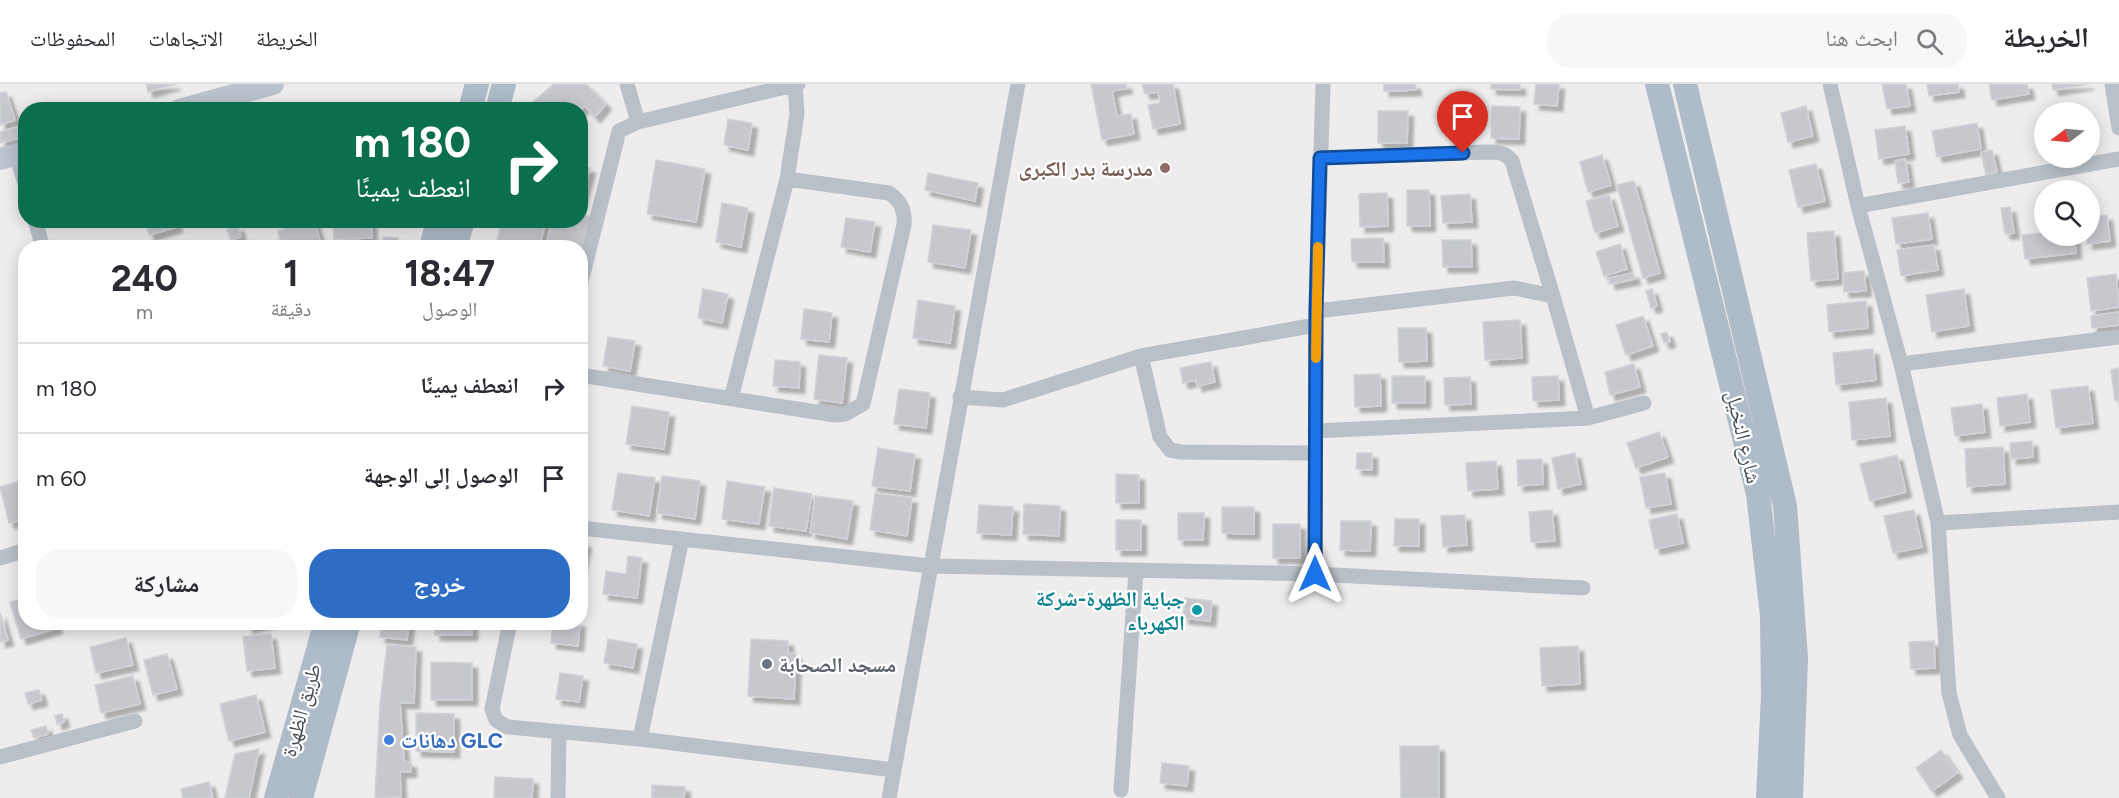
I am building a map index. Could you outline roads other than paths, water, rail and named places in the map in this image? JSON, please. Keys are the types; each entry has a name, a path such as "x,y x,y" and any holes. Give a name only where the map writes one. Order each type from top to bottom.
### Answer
{"main road":[{"path":"208,102 273,84"},
{"path":"472,102 477,84"},
{"path":"498,102 504,84"},
{"name":"شارع النخيل","path":"1657,84 1758,494 1772,615 1773,696 1768,798"},
{"name":"شارع النخيل","path":"1685,84 1785,506 1796,658 1791,798"},
{"name":"طريق الظهرة","path":"276,798 324,630"},
{"name":"طريق الظهرة","path":"301,798 346,630"}],"street":[{"path":"627,84 638,122"},
{"path":"588,254 619,131 638,122 797,84 797,114 788,179 731,399"},
{"path":"889,798 1018,84"},
{"path":"1315,574 1316,318 1323,84"},
{"path":"1830,84 1857,206 1901,364 1938,523 1949,693 1960,735 1998,798"},
{"path":"2112,84 2119,128"},
{"path":"1320,158 1486,152 1500,152 1508,156 1512,161 1588,418"},
{"path":"1857,206 2119,159"},
{"path":"588,376 845,414 863,404 904,225 903,209 897,199 889,193 788,179"},
{"path":"960,397 983,400 1012,398 1141,356 1316,318 1514,288 1553,296"},
{"path":"1901,364 2119,337"},
{"path":"1141,356 1160,437 1170,450 1315,453"},
{"path":"1315,431 1588,418 1644,403"},
{"path":"1938,523 2119,512"},
{"path":"588,529 930,566 1315,574 1583,588"},
{"path":"640,739 682,539"},
{"path":"0,558 18,552"},
{"path":"1121,790 1136,570"},
{"path":"508,630 492,709 496,720 507,727 640,739 894,770"},
{"path":"0,757 135,721"},
{"path":"558,733 558,798"}],"place":[{"name":"مدرسة بدر الكبرى","path":"1165,168"},
{"name":"جباية الظهرة-شركة الكهرباء","path":"1197,610"},
{"name":"مسجد الصحابة","path":"767,664"},
{"name":"دهانات GLC","path":"389,740"}]}
